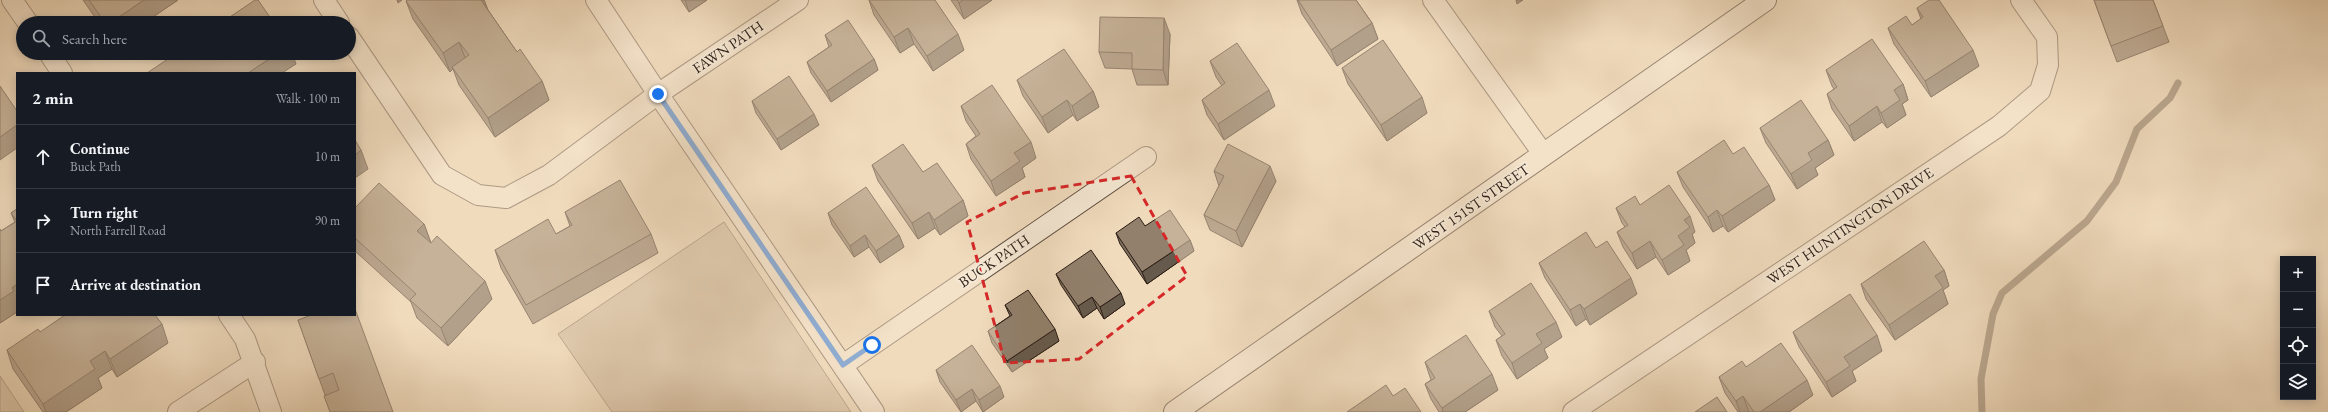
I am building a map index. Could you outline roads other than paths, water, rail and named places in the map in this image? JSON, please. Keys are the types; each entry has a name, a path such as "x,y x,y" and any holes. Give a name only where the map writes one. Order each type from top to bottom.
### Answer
{"street":[{"path":"12,0 23,16"},
{"path":"324,0 334,16"},
{"path":"596,0 874,412"},
{"name":"FAWN PATH","path":"356,47 442,175 478,195 506,198 549,175 658,94 798,0"},
{"path":"1433,0 1544,155"},
{"name":"WEST 151ST STREET","path":"1175,412 1766,0"},
{"name":"WEST HUNTINGTON DRIVE","path":"1573,412 2000,126 2040,91 2048,65 2047,37 2021,0"},
{"path":"54,60 61,72"},
{"name":"BUCK PATH","path":"843,365 1146,157"},
{"path":"230,316 245,339 271,412"},
{"path":"178,412 254,362"}],"waterway":[{"path":"1982,412 1981,379 1993,314 2002,293 2087,221 2116,182 2137,129 2170,98 2178,83"}]}
